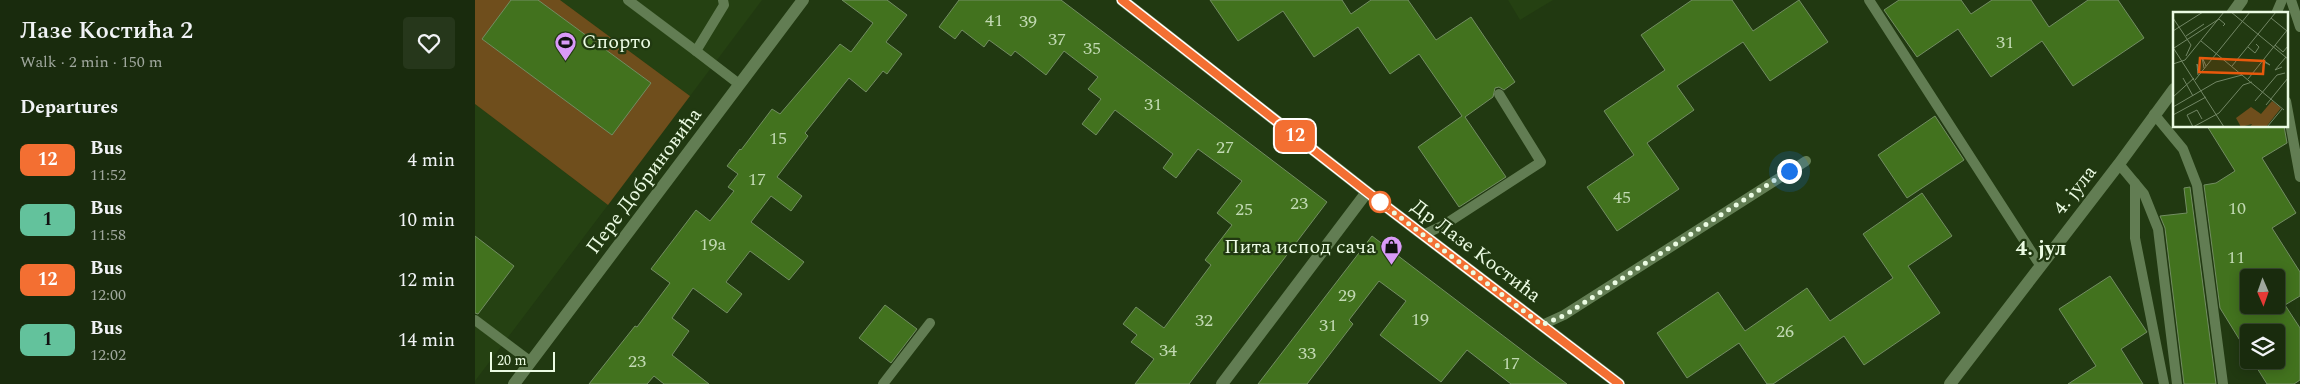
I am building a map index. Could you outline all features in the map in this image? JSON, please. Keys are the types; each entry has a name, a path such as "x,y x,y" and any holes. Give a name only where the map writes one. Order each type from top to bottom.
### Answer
{"street":[{"name":"Пере Добриновића","path":"514,384 803,0"},
{"name":"Др Лазе Костића","path":"1122,0 1367,192 1619,384"},
{"path":"2233,12 2242,0"},
{"name":"4. јула","path":"1950,384 2119,164 2173,90"},
{"path":"1222,384 1367,192"}],"lane":[{"path":"627,0 739,84"},
{"path":"696,52 724,5 723,0"},
{"path":"1869,0 2040,265"},
{"path":"2278,12 2289,1 2300,27"},
{"path":"1423,235 1444,225 1541,162 1499,94"},
{"path":"2287,106 2300,177"},
{"path":"2154,114 2183,149 2197,184 2223,384"},
{"path":"1542,325 1565,315 1806,161"},
{"path":"2119,164 2144,194 2158,229 2177,384"},
{"path":"2135,183 2135,238 2164,384"},
{"path":"475,320 531,362"},
{"path":"883,384 930,323"}],"shaded area":[{"path":"475,0 560,0 690,96 608,205 475,104"},
{"path":"560,0 762,0 690,96"},
{"path":"1508,0 1553,0 1520,20"},
{"path":"475,104 608,205 475,381"}],"building":[{"name":"Спорто","path":"511,0 538,0 651,83 612,135 482,39"},
{"path":"842,0 887,0 907,15 886,42 902,54 887,74 883,71 866,92 849,78 805,133 808,136 777,177 802,196 791,211 771,196 751,222 804,262 789,280 750,251 726,282 742,294 727,313 693,288 672,318 689,331 672,355 709,384 664,384 654,376 647,384 589,384 635,326 637,327 670,283 651,269 696,210 710,221 734,191 728,187 738,174 727,166 740,149 772,109 780,114 840,44 851,52 873,23"},
{"path":"959,0 1061,0 1327,202 1189,384 1135,384 1154,359 1131,342 1137,335 1123,324 1136,307 1164,328 1211,265 1205,260 1232,225 1217,213 1242,181 1198,149 1176,178 1163,168 1173,154 1115,110 1096,135 1082,124 1101,99 1088,89 1098,77 1064,51 1046,75 1015,51 1011,56 989,40 984,47 962,30 955,39 939,27"},
{"path":"1210,0 1342,0 1351,14 1371,0 1408,0 1436,40 1471,17 1515,82 1504,90 1499,87 1495,88 1493,97 1465,117 1506,177 1459,207 1418,147 1462,116 1419,54 1390,74 1358,27 1314,57 1283,11 1238,41"},
{"path":"1692,0 1732,0 1753,31 1799,0 1828,42 1770,81 1743,42 1677,86 1694,110 1647,143 1679,189 1617,231 1587,187 1634,155 1604,111 1665,70 1641,35"},
{"path":"1899,0 1961,0 1971,14 1992,0 2031,0 2049,27 2088,0 2118,0 2144,38 2073,86 2042,41 1991,77 1958,29 1917,57 1884,10"},
{"path":"1935,116 1964,160 1907,198 1878,155"},
{"path":"2208,128 2284,128 2287,143 2262,158 2296,213 2272,228 2300,272 2300,296 2285,305 2300,328 2300,380 2294,384 2267,384 2258,369 2285,369 2285,324 2240,324 2240,340 2220,308 2204,185 2216,183 2235,171"},
{"path":"2190,187 2216,384 2184,384 2165,228 2160,216 2187,213 2184,188"},
{"path":"1922,193 1952,236 1908,266 1940,313 1864,365 1844,336 1773,384 1767,384 1739,343 1687,378 1657,333 1718,292 1745,331 1807,288 1830,321 1893,278 1863,234"},
{"path":"475,236 514,266 478,314 475,313"},
{"path":"1372,236 1567,384 1511,384 1467,350 1441,382 1380,335 1406,301 1379,281 1349,320 1353,324 1307,384 1258,384"},
{"path":"2110,276 2147,332 2121,349 2143,384 2068,384 2096,366 2059,309"},
{"path":"885,305 917,329 891,363 859,338"}],"bus line":[{"name":"12","path":"1122,0 1367,192 1619,384"}],"place":[{"name":"Спорто","path":"566,61"},
{"name":"Пита испод сача","path":"1392,266"}],"district":[{"name":"4. јул","path":"2041,249"}],"route":[{"path":"1380,202 1542,325 1565,315 1789,171"}]}
